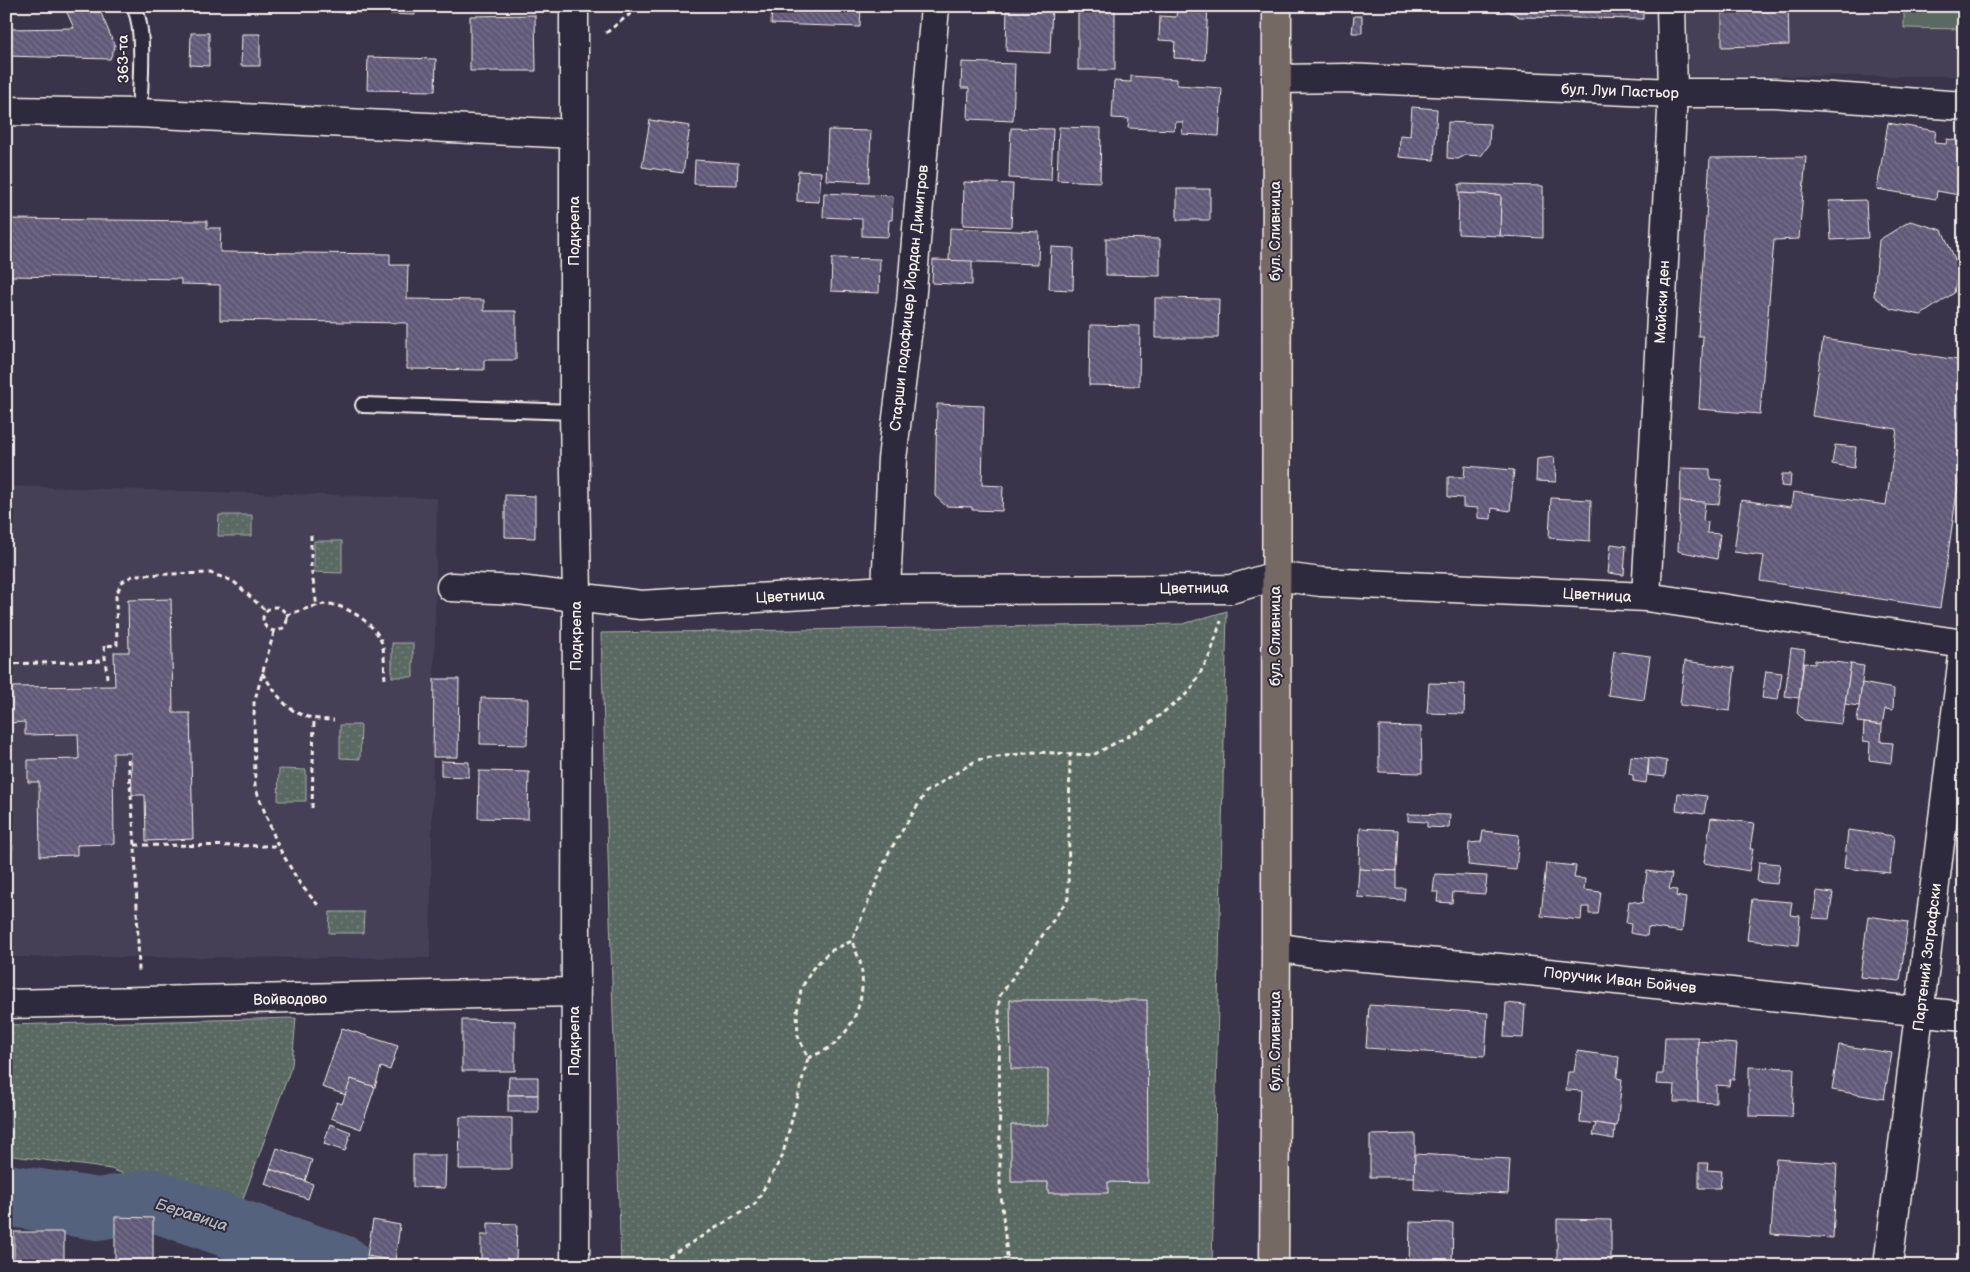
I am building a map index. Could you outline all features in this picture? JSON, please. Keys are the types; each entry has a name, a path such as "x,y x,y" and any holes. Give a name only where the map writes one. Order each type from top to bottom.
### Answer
{"main road":[{"name":"бул. Сливница","path":"1274,1266 1277,6"}],"street":[{"name":"Подкрепа","path":"574,6 574,412 577,598 574,992 575,1266"},
{"name":"Старши подофицер Йордан Димитров","path":"886,590 892,459 911,303 935,6"},
{"name":"Майски ден","path":"1646,597 1673,93 1671,6"},
{"name":"бул. Луи Пастьор","path":"1276,79 1332,78 1673,93 1774,93 1964,106"},
{"path":"6,111 139,113 574,134"},
{"name":"Цветница","path":"451,587 519,590 642,605 886,590 1231,589 1275,576 1321,582 1646,597 1964,646"},
{"name":"Партений Зографски","path":"1888,1266 1964,646"},
{"name":"Поручик Иван Бойчев","path":"1276,947 1312,953 1500,968 1964,1016"},
{"name":"Войводово","path":"6,1004 574,992"}],"lane":[{"name":"363-та","path":"138,8 140,40 139,113"},
{"path":"363,405 574,412"}],"path":[{"path":"311,535 311,567 317,607"},
{"path":"107,678 104,646 117,645 116,594 122,582 134,576 210,573 233,581 266,611"},
{"path":"653,1266 755,1204 782,1157 808,1058 798,1036 797,1012 801,989 818,962 830,951 852,941 890,852 926,792 977,760 1034,752 1093,754 1145,727 1190,691 1210,655 1231,589"},
{"path":"286,615 328,604 347,610 361,618 375,630 382,643 385,680"},
{"path":"277,607 284,611 288,619 282,630 270,631 265,625 263,618 266,611 277,607"},
{"path":"274,632 254,703 254,787 278,846 300,884 318,905"},
{"path":"6,664 105,662"},
{"path":"262,673 289,708 300,715 314,720 334,720"},
{"path":"312,808 314,720"},
{"path":"1008,1266 1000,1185 999,997 1068,899 1070,754"},
{"path":"128,759 134,845 140,1002"},
{"path":"134,845 278,846"},
{"path":"808,1058 835,1042 846,1031 858,1010 863,987 860,963 852,941"}],"shaded area":[{"path":"1687,6 1964,6 1964,76 1689,76"},
{"path":"6,486 437,498 430,958 6,957"}],"green space":[{"path":"1904,6 1964,6 1964,29 1904,28"},
{"path":"219,515 252,515 252,536 218,536"},
{"path":"314,541 342,541 342,573 314,572"},
{"path":"1227,611 1212,1266 621,1266 601,633 1183,624"},
{"path":"392,643 413,643 413,677 392,677"},
{"path":"340,725 361,725 360,759 340,758"},
{"path":"279,769 306,770 306,801 278,801"},
{"path":"330,912 364,912 363,933 329,933"},
{"path":"296,1018 292,1065 236,1218 111,1169 6,1155 6,1025"}],"building":[{"path":"64,6 98,6 115,46 110,59 6,56 6,29 74,28"},
{"path":"338,6 415,6 415,15 338,12"},
{"path":"772,6 861,6 860,27 771,24"},
{"path":"1007,6 1052,6 1050,53 1006,51"},
{"path":"1078,6 1115,6 1115,70 1078,70"},
{"path":"1177,6 1208,6 1205,60 1174,58 1175,41 1159,40 1160,16 1176,17"},
{"path":"1498,6 1643,6 1643,19 1520,17"},
{"path":"1722,6 1788,6 1789,45 1722,47"},
{"path":"535,15 536,71 470,71 470,16"},
{"path":"1354,16 1362,16 1362,33 1352,33"},
{"path":"191,33 209,33 209,66 190,65"},
{"path":"242,34 260,34 260,66 241,66"},
{"path":"368,57 436,59 435,91 367,90"},
{"path":"962,62 1015,64 1013,121 968,119 969,88 961,88"},
{"path":"1131,76 1177,79 1177,85 1222,88 1219,136 1182,134 1183,122 1175,122 1174,130 1128,128 1129,119 1112,118 1114,81 1131,82"},
{"path":"1412,107 1437,109 1434,160 1399,157 1400,135 1410,136"},
{"path":"650,120 690,126 683,173 642,167"},
{"path":"1448,122 1490,124 1489,145 1481,156 1466,155 1458,159 1447,158"},
{"path":"1888,123 1936,131 1934,143 1946,144 1947,139 1964,142 1964,196 1937,191 1936,199 1877,189"},
{"path":"1059,127 1101,128 1100,182 1057,180"},
{"path":"1011,128 1053,129 1051,180 1009,178"},
{"path":"828,130 871,131 869,182 826,180"},
{"path":"1806,157 1799,239 1774,240 1760,414 1699,409 1703,336 1698,336 1710,158"},
{"path":"695,160 738,163 737,185 694,184"},
{"path":"798,171 821,172 819,202 797,201"},
{"path":"964,182 1013,184 1011,227 963,225"},
{"path":"1459,184 1543,186 1543,238 1500,236 1501,195 1459,193"},
{"path":"1177,189 1210,189 1210,220 1177,220"},
{"path":"824,193 893,196 892,220 889,220 888,237 862,236 862,219 823,217"},
{"path":"1459,193 1501,195 1500,236 1458,234"},
{"path":"1866,200 1868,238 1831,240 1829,201"},
{"path":"6,219 207,221 207,228 221,228 220,252 390,254 390,265 408,265 407,299 484,300 484,311 516,311 516,360 484,360 484,370 407,369 407,323 220,320 220,285 181,284 181,279 10,276 10,284 6,284"},
{"path":"1910,221 1942,230 1959,268 1954,293 1921,315 1891,309 1874,296 1879,240"},
{"path":"950,228 1039,232 1038,264 949,261"},
{"path":"1106,238 1160,239 1160,276 1106,275"},
{"path":"1051,247 1074,248 1073,290 1049,289"},
{"path":"832,258 880,259 879,293 831,291"},
{"path":"933,260 972,261 972,285 932,283"},
{"path":"1155,298 1219,299 1218,338 1155,338"},
{"path":"1090,325 1140,326 1139,386 1089,385"},
{"path":"1823,339 1964,361 1964,445 1940,608 1760,581 1764,556 1734,552 1741,500 1791,507 1793,492 1886,505 1897,429 1812,416"},
{"path":"937,404 984,406 982,485 1003,486 1002,511 972,510 972,507 946,506 935,496"},
{"path":"1835,445 1856,447 1854,468 1832,464"},
{"path":"1554,457 1556,482 1536,481 1537,459"},
{"path":"1465,466 1514,470 1510,511 1492,508 1491,519 1478,518 1478,508 1463,507 1463,498 1448,497 1448,477 1464,477"},
{"path":"1681,468 1710,469 1710,479 1722,480 1719,504 1680,501"},
{"path":"1782,474 1791,474 1790,487 1781,486"},
{"path":"505,495 535,496 535,538 505,537"},
{"path":"1551,498 1591,500 1590,541 1549,538"},
{"path":"1680,501 1705,502 1703,521 1708,522 1707,533 1720,534 1717,559 1678,551"},
{"path":"1611,544 1626,546 1624,575 1608,573"},
{"path":"171,599 173,713 190,713 193,839 146,841 145,795 132,795 131,753 113,753 114,844 77,845 77,855 40,856 39,782 28,782 28,760 79,759 78,734 25,735 25,722 6,723 6,687 115,686 114,652 129,652 128,600"},
{"path":"1791,648 1805,650 1799,698 1785,696"},
{"path":"1614,651 1650,656 1644,700 1608,695"},
{"path":"1815,660 1851,664 1842,724 1804,720 1797,713 1804,663 1815,664"},
{"path":"1685,661 1735,668 1730,711 1680,705"},
{"path":"1851,664 1864,666 1859,706 1845,704"},
{"path":"1766,671 1782,673 1778,700 1762,698"},
{"path":"434,679 459,679 458,757 433,757"},
{"path":"1429,683 1465,684 1464,714 1427,713"},
{"path":"1862,683 1894,689 1893,710 1885,709 1882,725 1857,722"},
{"path":"481,698 528,699 527,745 480,744"},
{"path":"1864,723 1882,725 1881,742 1893,743 1891,763 1869,760 1870,742 1863,741"},
{"path":"1379,726 1421,727 1422,773 1379,772"},
{"path":"1631,756 1649,758 1646,783 1633,781 1633,775 1629,774"},
{"path":"1649,758 1667,761 1665,777 1648,775"},
{"path":"441,761 469,762 469,777 441,776"},
{"path":"479,771 529,772 528,819 478,818"},
{"path":"1678,793 1707,796 1704,814 1676,810"},
{"path":"1408,814 1450,815 1449,828 1427,827 1427,822 1408,821"},
{"path":"1711,818 1754,823 1750,849 1753,849 1749,871 1704,863"},
{"path":"1360,828 1398,830 1396,871 1359,869"},
{"path":"1848,830 1894,836 1890,873 1844,868"},
{"path":"1483,831 1519,835 1516,870 1468,865 1469,843 1481,842"},
{"path":"6,845 13,845 12,856 6,856"},
{"path":"1759,862 1780,864 1777,884 1757,882"},
{"path":"1546,863 1576,866 1574,878 1585,879 1584,890 1601,892 1598,914 1589,914 1589,907 1582,907 1581,920 1541,916"},
{"path":"1359,869 1396,871 1396,888 1405,888 1404,900 1357,897"},
{"path":"1647,871 1672,874 1669,889 1677,890 1676,896 1686,898 1682,932 1648,927 1647,936 1630,933 1631,924 1626,923 1629,901 1643,903"},
{"path":"1435,874 1487,876 1485,894 1453,892 1452,903 1437,902 1438,892 1433,892"},
{"path":"1817,891 1833,893 1829,919 1813,918"},
{"path":"1752,899 1792,902 1790,915 1800,916 1798,945 1747,940"},
{"path":"1964,915 1964,971 1955,969"},
{"path":"1868,916 1908,922 1900,981 1860,977"},
{"path":"1010,1000 1147,1000 1148,1183 1108,1182 1108,1193 1048,1193 1048,1182 1011,1182 1011,1125 1048,1125 1048,1069 1011,1069"},
{"path":"1506,1003 1525,1005 1523,1038 1504,1037"},
{"path":"1369,1005 1488,1013 1485,1056 1366,1048"},
{"path":"462,1020 515,1021 515,1071 462,1071"},
{"path":"342,1028 398,1046 390,1070 381,1067 375,1087 351,1079 346,1095 322,1087"},
{"path":"1665,1037 1698,1037 1698,1102 1674,1102 1675,1085 1656,1084 1657,1074 1663,1074"},
{"path":"1698,1041 1737,1044 1734,1079 1730,1079 1729,1086 1716,1085 1716,1103 1698,1102"},
{"path":"1839,1045 1892,1053 1884,1099 1832,1090"},
{"path":"1577,1051 1619,1057 1617,1078 1622,1079 1617,1126 1580,1122 1582,1091 1566,1090 1568,1072 1574,1072"},
{"path":"1749,1067 1794,1068 1792,1117 1749,1116"},
{"path":"509,1077 538,1077 538,1095 508,1095"},
{"path":"351,1079 375,1087 361,1129 331,1118 337,1102 342,1104"},
{"path":"508,1095 538,1095 538,1112 508,1112"},
{"path":"1964,1096 1964,1145 1958,1144"},
{"path":"460,1117 512,1118 512,1169 459,1169"},
{"path":"1596,1123 1615,1126 1614,1139 1593,1135"},
{"path":"330,1124 351,1132 345,1151 324,1144"},
{"path":"1415,1134 1415,1177 1370,1177 1370,1135"},
{"path":"277,1148 312,1160 305,1181 270,1169"},
{"path":"1415,1154 1510,1159 1508,1194 1414,1189"},
{"path":"413,1155 446,1155 445,1188 413,1187"},
{"path":"1776,1159 1837,1163 1833,1238 1771,1234"},
{"path":"1699,1163 1708,1163 1707,1170 1722,1171 1720,1188 1699,1188"},
{"path":"270,1169 313,1184 308,1199 265,1184"},
{"path":"1962,1173 1964,1173 1964,1199 1960,1198"},
{"path":"115,1217 153,1218 153,1266 115,1266"},
{"path":"1557,1219 1611,1220 1611,1266 1557,1266"},
{"path":"373,1220 400,1225 395,1261 367,1256"},
{"path":"1410,1222 1453,1223 1452,1266 1409,1265"},
{"path":"488,1223 517,1224 516,1260 481,1259 481,1235 488,1235"},
{"path":"14,1232 64,1232 64,1266 14,1266"},
{"path":"456,1259 508,1259 508,1266 456,1266"}],"waterway":[{"name":"Беравица","path":"6,1195 98,1209 152,1200 342,1266"}]}
